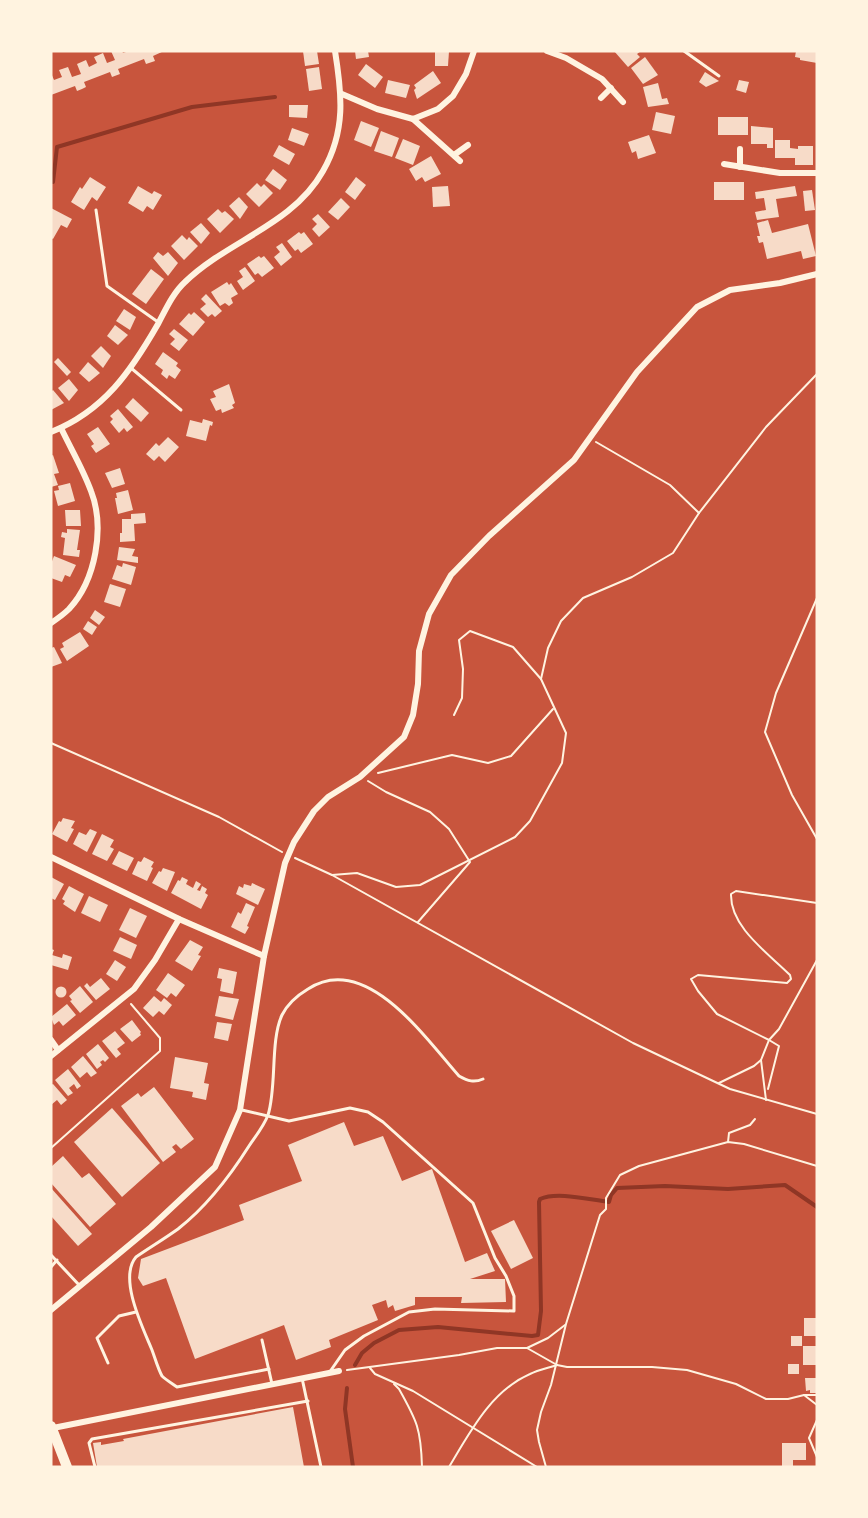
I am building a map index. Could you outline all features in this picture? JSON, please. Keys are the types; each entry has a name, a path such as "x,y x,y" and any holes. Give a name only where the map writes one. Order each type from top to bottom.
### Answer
{"main road":[{"path":"52,1427 67,1467"}],"street":[{"path":"51,432 84,416 122,381 167,305 183,283 203,267 266,228 304,197 323,171 341,117 342,94 335,51"},
{"path":"413,119 438,109 453,96 466,74 474,51"},
{"path":"547,51 566,58 602,79 624,102"},
{"path":"601,98 611,88"},
{"path":"342,94 377,109 413,119 460,161"},
{"path":"454,155 468,145"},
{"path":"740,149 740,167"},
{"path":"724,164 780,172 817,173"},
{"path":"51,1310 151,1227 214,1167 240,1110 264,956 285,863 294,842 314,811 328,797 360,777 404,737 413,715 418,684 419,651 429,614 451,575 489,536 574,460 637,372 697,307 730,290 780,283 817,274"},
{"path":"51,623 69,609 81,592 98,546 98,516 92,492 61,428"},
{"path":"51,857 179,919 264,956"},
{"path":"51,1056 134,989 155,960 179,919"},
{"path":"51,1040 58,1050"},
{"path":"52,1427 339,1371"}],"lane":[{"path":"684,51 719,76"},
{"path":"96,210 107,286 158,322"},
{"path":"131,368 181,410"},
{"path":"269,1369 177,1387 163,1377 136,1312 130,1278 132,1262 178,1229 207,1202 243,1155 268,1115 282,1015 292,1002 316,984 333,979 346,980 366,987 392,1002 459,1077 477,1082 483,1079"},
{"path":"240,1110 289,1121 350,1108 368,1112 383,1122 473,1203 514,1296 514,1311 409,1312 364,1336 345,1350 329,1373"},
{"path":"51,1255 80,1286"},
{"path":"51,1267 57,1260"},
{"path":"108,1363 97,1338 118,1316 136,1312"},
{"path":"262,1340 272,1384"},
{"path":"302,1378 321,1467"},
{"path":"95,1467 89,1443 92,1440 308,1401"}],"path":[{"path":"541,680 548,648 561,621 583,598 632,577 673,553 699,513 766,427 817,374"},
{"path":"590,438 670,485 699,513"},
{"path":"817,598 776,693 765,732 792,795 817,839"},
{"path":"332,875 357,873 396,887 420,885 470,862 515,837 530,821 562,763 566,733 541,680 513,647 470,631 459,640 463,669 462,698 453,715"},
{"path":"360,777 452,755 488,763 511,756 554,708"},
{"path":"51,743 219,817 280,850"},
{"path":"360,777 430,812 449,829 470,862"},
{"path":"417,923 470,862"},
{"path":"305,864 332,875 633,1043 718,1084 817,1114"},
{"path":"768,1089 779,1046 717,1014 691,979 698,975 787,983 791,979 790,975 753,939 738,920 730,906 731,894 736,891 817,903"},
{"path":"766,1100 762,1060 769,1040 779,1029 817,960"},
{"path":"51,1148 160,1051 160,1038 126,997"},
{"path":"718,1084 762,1060"},
{"path":"728,1142 729,1133 749,1126 755,1119"},
{"path":"546,1467 538,1442 537,1430 541,1412 557,1365 566,1324 600,1215 606,1209 606,1198 620,1175 639,1166 728,1142 744,1144 817,1166"},
{"path":"339,1371 497,1348 527,1348 548,1338 566,1324"},
{"path":"527,1348 557,1365 574,1368 652,1367 687,1370 736,1384 766,1400 788,1400 804,1395 817,1395"},
{"path":"449,1467 472,1428 491,1403 509,1387 530,1374 557,1365"},
{"path":"370,1367 375,1374 413,1390 537,1467"},
{"path":"391,1381 399,1389 419,1427 422,1467"},
{"path":"804,1395 817,1405"},
{"path":"817,1420 809,1438 817,1457"}],"building":[{"path":"111,51 122,51 123,53 164,51 153,56 155,61 146,64 144,59 118,69 120,74 112,77 110,72 84,82 86,87 77,91 75,86 51,95 51,73 54,80 62,77 59,70 68,67 72,77 81,74 77,64 86,60 89,67 97,63 94,57 103,53 107,63 115,60"},
{"path":"303,51 317,51 319,64 305,66"},
{"path":"355,51 368,51 369,57 356,59"},
{"path":"435,51 449,51 448,66 435,66"},
{"path":"614,51 641,51 637,54 640,57 628,67"},
{"path":"796,51 817,51 817,63 800,60 795,57"},
{"path":"645,57 658,75 643,84 631,68"},
{"path":"366,64 383,77 375,88 358,75"},
{"path":"319,67 322,89 309,91 306,69"},
{"path":"433,71 441,83 417,99 414,85"},
{"path":"705,72 719,81 706,87 699,82"},
{"path":"388,80 410,85 406,98 385,93"},
{"path":"739,80 749,82 746,93 736,90"},
{"path":"658,83 662,99 667,98 669,104 648,107 643,87"},
{"path":"289,105 308,105 307,118 289,117"},
{"path":"656,112 675,116 671,134 652,130"},
{"path":"718,117 748,117 748,135 718,135"},
{"path":"361,121 379,128 371,147 354,140"},
{"path":"751,126 773,128 773,148 767,148 767,144 751,144"},
{"path":"292,128 309,134 304,146 288,140"},
{"path":"381,131 399,138 392,157 374,151"},
{"path":"649,135 656,153 638,159 636,151 632,153 628,142"},
{"path":"403,139 420,146 413,165 395,158"},
{"path":"775,140 790,140 790,148 813,146 813,165 795,165 795,158 775,158"},
{"path":"279,145 295,154 289,165 273,156"},
{"path":"431,156 441,174 425,182 422,177 416,181 409,169"},
{"path":"273,169 287,180 280,190 265,180"},
{"path":"90,177 106,187 97,201 92,197 84,210 71,202 80,187 82,189"},
{"path":"356,177 366,185 355,200 345,192"},
{"path":"714,182 744,182 744,200 714,200"},
{"path":"257,183 261,187 264,184 273,193 259,207 246,194"},
{"path":"138,186 152,194 154,191 162,195 153,210 147,206 143,212 128,203"},
{"path":"448,186 450,206 433,207 432,187"},
{"path":"795,186 797,196 776,199 779,217 757,220 755,212 766,210 764,198 756,199 755,192"},
{"path":"812,190 815,210 805,211 803,191"},
{"path":"239,197 248,207 240,219 229,206"},
{"path":"341,198 350,207 338,220 328,212"},
{"path":"51,208 72,219 67,228 61,225 53,239 51,238"},
{"path":"218,209 222,213 225,211 234,219 220,233 207,219"},
{"path":"318,214 330,227 319,237 312,229 317,224 312,219"},
{"path":"768,220 772,233 808,224 816,256 803,259 801,251 767,259 763,242 759,243 757,236 760,236 757,223"},
{"path":"201,223 210,233 201,244 190,232"},
{"path":"299,232 301,234 304,232 313,244 301,253 298,249 295,251 287,241"},
{"path":"182,235 187,240 189,237 198,246 184,260 171,246"},
{"path":"282,243 292,257 281,266 274,257 280,252 276,247"},
{"path":"158,252 163,256 168,252 178,263 168,276 153,258"},
{"path":"259,256 261,258 264,256 274,268 262,277 258,273 255,275 247,264"},
{"path":"245,267 255,281 243,290 237,281 243,277 239,271"},
{"path":"151,269 164,279 146,304 132,294"},
{"path":"227,282 229,285 231,283 238,294 231,298 233,303 229,306 225,303 220,306 211,292"},
{"path":"206,294 222,311 215,317 212,314 208,317 200,309 206,304 201,299"},
{"path":"124,309 136,317 130,330 116,321"},
{"path":"194,312 205,322 193,336 179,324 189,313 191,315"},
{"path":"115,325 128,335 118,345 107,336"},
{"path":"174,329 188,340 179,351 170,344 175,339 169,334"},
{"path":"101,346 111,356 103,368 91,356"},
{"path":"163,352 178,363 176,366 181,370 175,379 169,375 167,379 161,374 163,370 155,364"},
{"path":"58,358 71,372 67,376 54,362"},
{"path":"88,362 100,373 89,382 79,373"},
{"path":"69,379 78,390 69,401 58,388"},
{"path":"229,384 235,403 232,405 234,408 222,413 221,409 216,411 210,399 216,397 213,391"},
{"path":"53,390 64,403 51,410 51,392"},
{"path":"133,398 149,413 141,422 125,407"},
{"path":"118,409 133,427 127,432 124,428 119,433 110,422 113,419 110,416"},
{"path":"203,419 213,422 206,441 186,436 190,420 202,423"},
{"path":"98,427 110,444 96,453 91,446 94,444 87,434"},
{"path":"168,437 179,447 165,462 159,456 154,461 146,454 156,443 159,446"},
{"path":"53,455 59,473 54,474 58,485 51,487 51,456"},
{"path":"120,468 125,484 112,488 105,473"},
{"path":"70,483 75,501 58,506 54,491 59,490 58,486"},
{"path":"128,490 133,510 118,514 116,493"},
{"path":"65,510 80,510 81,526 66,526"},
{"path":"145,513 146,523 134,524 135,541 120,542 122,519 131,519 131,514"},
{"path":"67,529 80,530 77,550 80,550 79,557 63,555 65,538 61,537 62,532 67,533"},
{"path":"119,547 135,549 132,556 138,557 138,563 117,560"},
{"path":"54,556 76,565 70,577 65,575 62,582 51,578 51,564"},
{"path":"123,563 136,567 131,585 112,579 117,565 122,567"},
{"path":"110,584 126,589 120,607 104,602"},
{"path":"95,610 105,617 99,625 90,618"},
{"path":"88,621 97,627 92,635 83,629"},
{"path":"80,632 89,646 67,661 60,649 64,647 62,643"},
{"path":"54,647 62,663 51,667 51,648"},
{"path":"63,818 75,821 71,828 74,829 67,842 52,834"},
{"path":"90,829 97,832 87,852 73,844 79,832 86,835"},
{"path":"102,834 114,840 110,847 114,849 107,861 92,854"},
{"path":"119,851 134,858 127,871 112,864"},
{"path":"144,857 154,862 147,881 132,874 138,861 141,862"},
{"path":"163,868 175,872 167,891 152,883"},
{"path":"51,877 64,884 55,900 51,898"},
{"path":"182,877 188,880 186,884 193,888 196,881 201,884 197,890 200,891 202,886 207,889 205,893 208,895 201,909 171,893"},
{"path":"252,883 265,889 258,905 236,894 239,886 243,888 244,884 251,886"},
{"path":"69,886 84,894 75,912 63,904 65,901 62,899"},
{"path":"89,896 108,905 100,922 81,913"},
{"path":"246,903 255,907 245,934 231,927 238,912 241,914"},
{"path":"130,908 147,916 136,938 119,930"},
{"path":"120,937 137,945 131,959 113,951"},
{"path":"190,940 203,947 198,955 201,956 192,971 175,961"},
{"path":"51,949 54,950 52,955 62,958 63,954 72,957 68,970 51,965"},
{"path":"115,960 126,967 117,981 106,974"},
{"path":"219,968 237,972 233,994 220,991 222,979 217,978"},
{"path":"168,973 185,985 176,997 171,993 167,998 156,990"},
{"path":"101,978 110,989 96,1000 84,986 87,983 90,987"},
{"path":"80,986 93,1002 80,1013 70,1001 72,1000 69,996"},
{"path":"61,987 65,988 65,996 61,997 57,996 56,992 57,988"},
{"path":"154,996 161,1002 164,998 172,1005 164,1015 159,1011 153,1017 143,1008"},
{"path":"219,996 239,999 233,1020 215,1016"},
{"path":"67,1004 76,1015 63,1026 59,1021 54,1025 51,1017"},
{"path":"132,1020 141,1035 132,1042 120,1029"},
{"path":"217,1022 232,1024 228,1041 214,1038"},
{"path":"115,1031 125,1043 117,1049 121,1054 116,1058 102,1041"},
{"path":"98,1044 109,1058 105,1062 103,1060 100,1062 102,1065 97,1069 86,1054"},
{"path":"83,1056 97,1073 91,1077 87,1072 80,1078 71,1067"},
{"path":"175,1057 208,1063 204,1083 209,1084 206,1100 192,1097 193,1092 170,1088"},
{"path":"68,1069 81,1086 77,1089 74,1084 69,1088 73,1093 68,1096 55,1080"},
{"path":"53,1084 67,1100 61,1105 57,1100 51,1105 51,1085"},
{"path":"154,1087 194,1139 181,1149 176,1144 172,1147 176,1152 163,1162 121,1106 138,1093 141,1097"},
{"path":"112,1108 160,1163 122,1197 74,1142"},
{"path":"344,1122 354,1146 383,1136 402,1181 432,1169 465,1262 487,1253 495,1271 470,1279 505,1279 506,1302 461,1303 462,1297 415,1297 415,1305 395,1311 393,1305 388,1308 386,1300 372,1305 378,1320 329,1340 331,1347 296,1360 284,1325 195,1359 166,1278 143,1286 138,1278 141,1259 244,1220 239,1205 302,1181 288,1145"},
{"path":"63,1156 82,1178 89,1173 116,1204 90,1227 51,1183 51,1167"},
{"path":"51,1188 92,1234 78,1246 51,1216"},
{"path":"514,1220 533,1258 511,1269 491,1231"},
{"path":"804,1318 817,1318 817,1336 804,1336"},
{"path":"791,1336 802,1336 802,1346 791,1346"},
{"path":"803,1346 817,1346 817,1365 803,1365"},
{"path":"788,1364 799,1364 799,1374 788,1374"},
{"path":"805,1378 817,1378 817,1393 806,1391"},
{"path":"293,1407 304,1467 97,1467 93,1443 101,1442 101,1445 124,1441 123,1439"},
{"path":"782,1443 806,1443 806,1460 793,1460 793,1467 782,1467"}],"waterway":[{"path":"53,182 57,147 192,107 275,97"},
{"path":"355,1365 362,1353 374,1343 399,1330 438,1327 538,1335 541,1311 540,1199 565,1196 609,1202 617,1188 665,1186 728,1189 785,1185 817,1207"},
{"path":"347,1388 345,1409 353,1467"}]}
